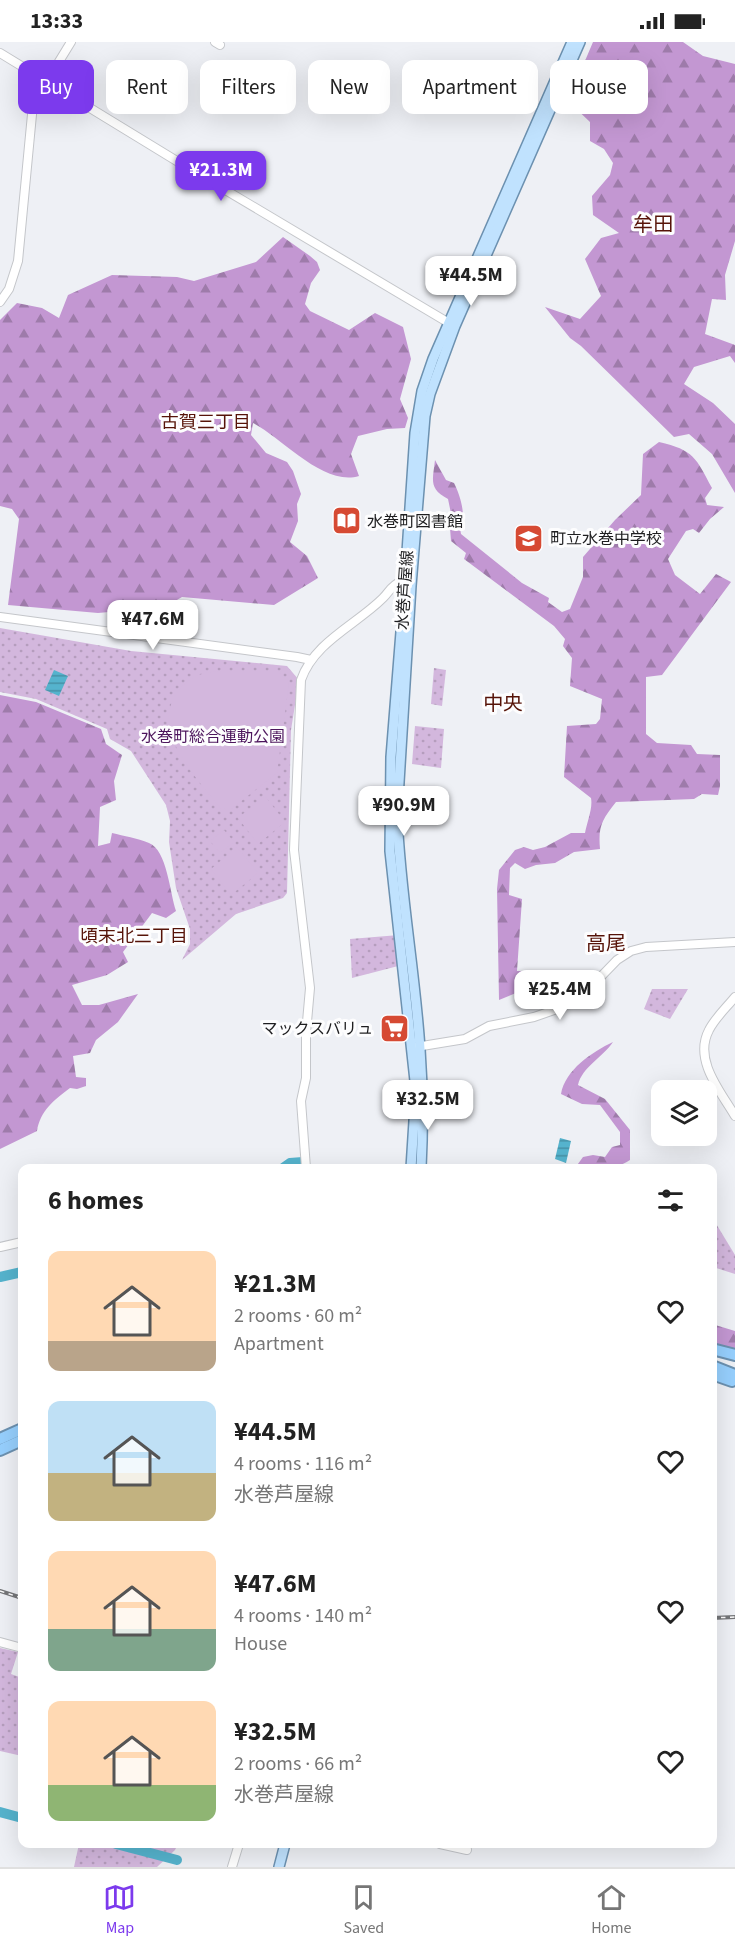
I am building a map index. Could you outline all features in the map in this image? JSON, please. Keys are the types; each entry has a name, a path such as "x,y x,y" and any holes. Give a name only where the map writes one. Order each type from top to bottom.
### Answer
{"highway":[{"path":"717,1350 735,1355"},
{"path":"717,1357 735,1361"},
{"path":"717,1370 735,1374"},
{"path":"717,1371 735,1382"},
{"path":"0,1439 18,1431"},
{"path":"0,1450 18,1442"}],"main road":[{"name":"水巻芦屋線","path":"452,325 572,42"},
{"name":"水巻芦屋線","path":"421,1164 422,1100 390,850 391,757 408,584 409,513 418,414 422,391 430,370 580,42"},
{"name":"水巻芦屋線","path":"411,1164 416,1047"},
{"path":"279,1867 284,1848"}],"street":[{"path":"60,60 71,42"},
{"path":"0,53 18,64"},
{"path":"94,110 452,325"},
{"path":"0,302 9,289 18,261 32,114"},
{"path":"306,1164 301,1101 306,1078 306,1033 310,988 296,877 295,813 299,696 303,675 311,660 324,646 384,598 394,585 400,582 408,584"},
{"path":"0,617 311,660"},
{"path":"416,1047 465,1039 489,1026 534,1017 557,1009 571,998 586,992 617,960 631,951 735,942"},
{"path":"735,997 711,1026 704,1043 704,1056 709,1074 735,1116"},
{"path":"0,1247 18,1243"},
{"path":"0,1642 18,1647"},
{"path":"232,1867 238,1848"},
{"path":"458,1848 467,1850"}],"green space":[{"path":"593,42 683,42 703,56 735,64 735,241 725,275 726,300 712,299 705,334 735,345 735,363 730,356 694,367 684,384 713,403 735,424 735,493 712,454 689,434 674,437 570,338 545,307 580,319 601,296 585,259 601,238 619,233 593,215 592,196 610,175 613,163 604,149 590,141 590,122 582,114 648,114 648,60 585,60"},
{"path":"283,237 317,262 320,270 311,283 305,304 310,311 349,330 375,313 403,327 411,359 400,399 408,418 405,428 387,429 358,436 351,454 359,476 346,477 318,468 253,423 251,435 266,453 287,462 293,471 301,494 297,504 298,521 290,542 307,556 318,578 274,605 182,597 165,607 98,613 8,605 19,519 12,509 0,506 0,320 17,303 42,308 59,318 68,295 112,275 177,277 194,281 256,262"},
{"path":"659,442 680,448 693,457 712,488 705,498 707,505 724,507 699,533 693,529 686,531 668,559 675,575 700,594 716,574 731,582 662,675 646,677 646,734 657,743 691,745 697,754 720,755 718,795 702,794 694,799 616,802 602,824 600,849 574,852 555,863 525,869 515,863 510,868 509,895 522,899 517,971 531,971 533,984 499,1000 497,889 499,870 515,850 524,847 533,850 545,847 571,833 585,833 591,811 591,798 564,777 567,726 596,724 600,719 602,699 570,686 572,658 563,646 565,639 554,626 464,559 466,553 451,541 450,528 453,523 448,499 437,491 433,483 435,460 446,480 454,483 458,493 463,512 461,534 522,583 549,598 548,602 562,612 570,609 583,577 583,557 615,520 641,495 643,454"},
{"name":"水巻町総合運動公園","path":"0,628 131,651 287,666 299,680 291,730 287,893 283,898 236,914 182,960 190,944 190,929 176,888 169,842 170,821 166,805 131,751 110,739 107,729 36,699 0,692"},
{"path":"434,668 446,670 442,706 431,704"},
{"path":"219,671 278,671 289,683 277,773 230,810 220,808 180,755 169,724 170,709 180,688 194,677"},
{"path":"0,695 36,702 101,729 106,744 122,755 114,781 116,800 100,807 98,846 110,843 112,833 135,838 155,847 164,863 176,911 166,918 152,913 123,952 128,962 107,975 72,985 82,1005 99,1005 138,994 118,1022 96,1040 90,1053 73,1056 76,1077 86,1078 86,1086 77,1089 70,1088 45,1112 37,1131 0,1149"},
{"path":"415,726 444,729 441,768 412,764"},
{"path":"265,796 285,822 258,844 238,818"},
{"path":"224,830 234,842 220,853 210,841"},
{"path":"237,847 258,873 231,895 211,869"},
{"path":"399,935 402,965 352,978 350,939"},
{"path":"652,989 688,989 670,1019 644,1009"},
{"path":"613,1042 588,1067 578,1085 605,1099 630,1130 630,1160 623,1164 578,1164 583,1157 593,1155 605,1157 612,1147 620,1145 620,1132 600,1105 582,1104 561,1094 568,1077 597,1051"},
{"path":"717,1225 735,1255 735,1274 717,1268"},
{"path":"717,1326 735,1331 735,1349 717,1345"},
{"path":"0,1648 18,1652 11,1674 18,1677 18,1755 0,1751"},
{"path":"78,1848 176,1848 157,1867 74,1867"}],"water":[{"path":"54,670 68,676 59,696 45,690"},
{"path":"560,1138 571,1141 566,1163 555,1159"}],"waterway":[{"path":"289,1164 303,1162"},
{"path":"0,1277 18,1273"},
{"path":"0,1812 18,1817"},
{"path":"131,1848 177,1860"}],"railway":[{"path":"0,1591 18,1597"},
{"path":"717,1618 735,1617"}],"place":[{"name":"水巻町図書館","path":"346,521"},
{"name":"町立水巻中学校","path":"529,538"},
{"name":"マックスバリュ","path":"394,1028"}],"district":[{"name":"牟田","path":"653,224"},
{"name":"古賀三丁目","path":"206,422"},
{"name":"中央","path":"503,703"},
{"name":"頃末北三丁目","path":"134,936"},
{"name":"高尾","path":"606,943"}]}
